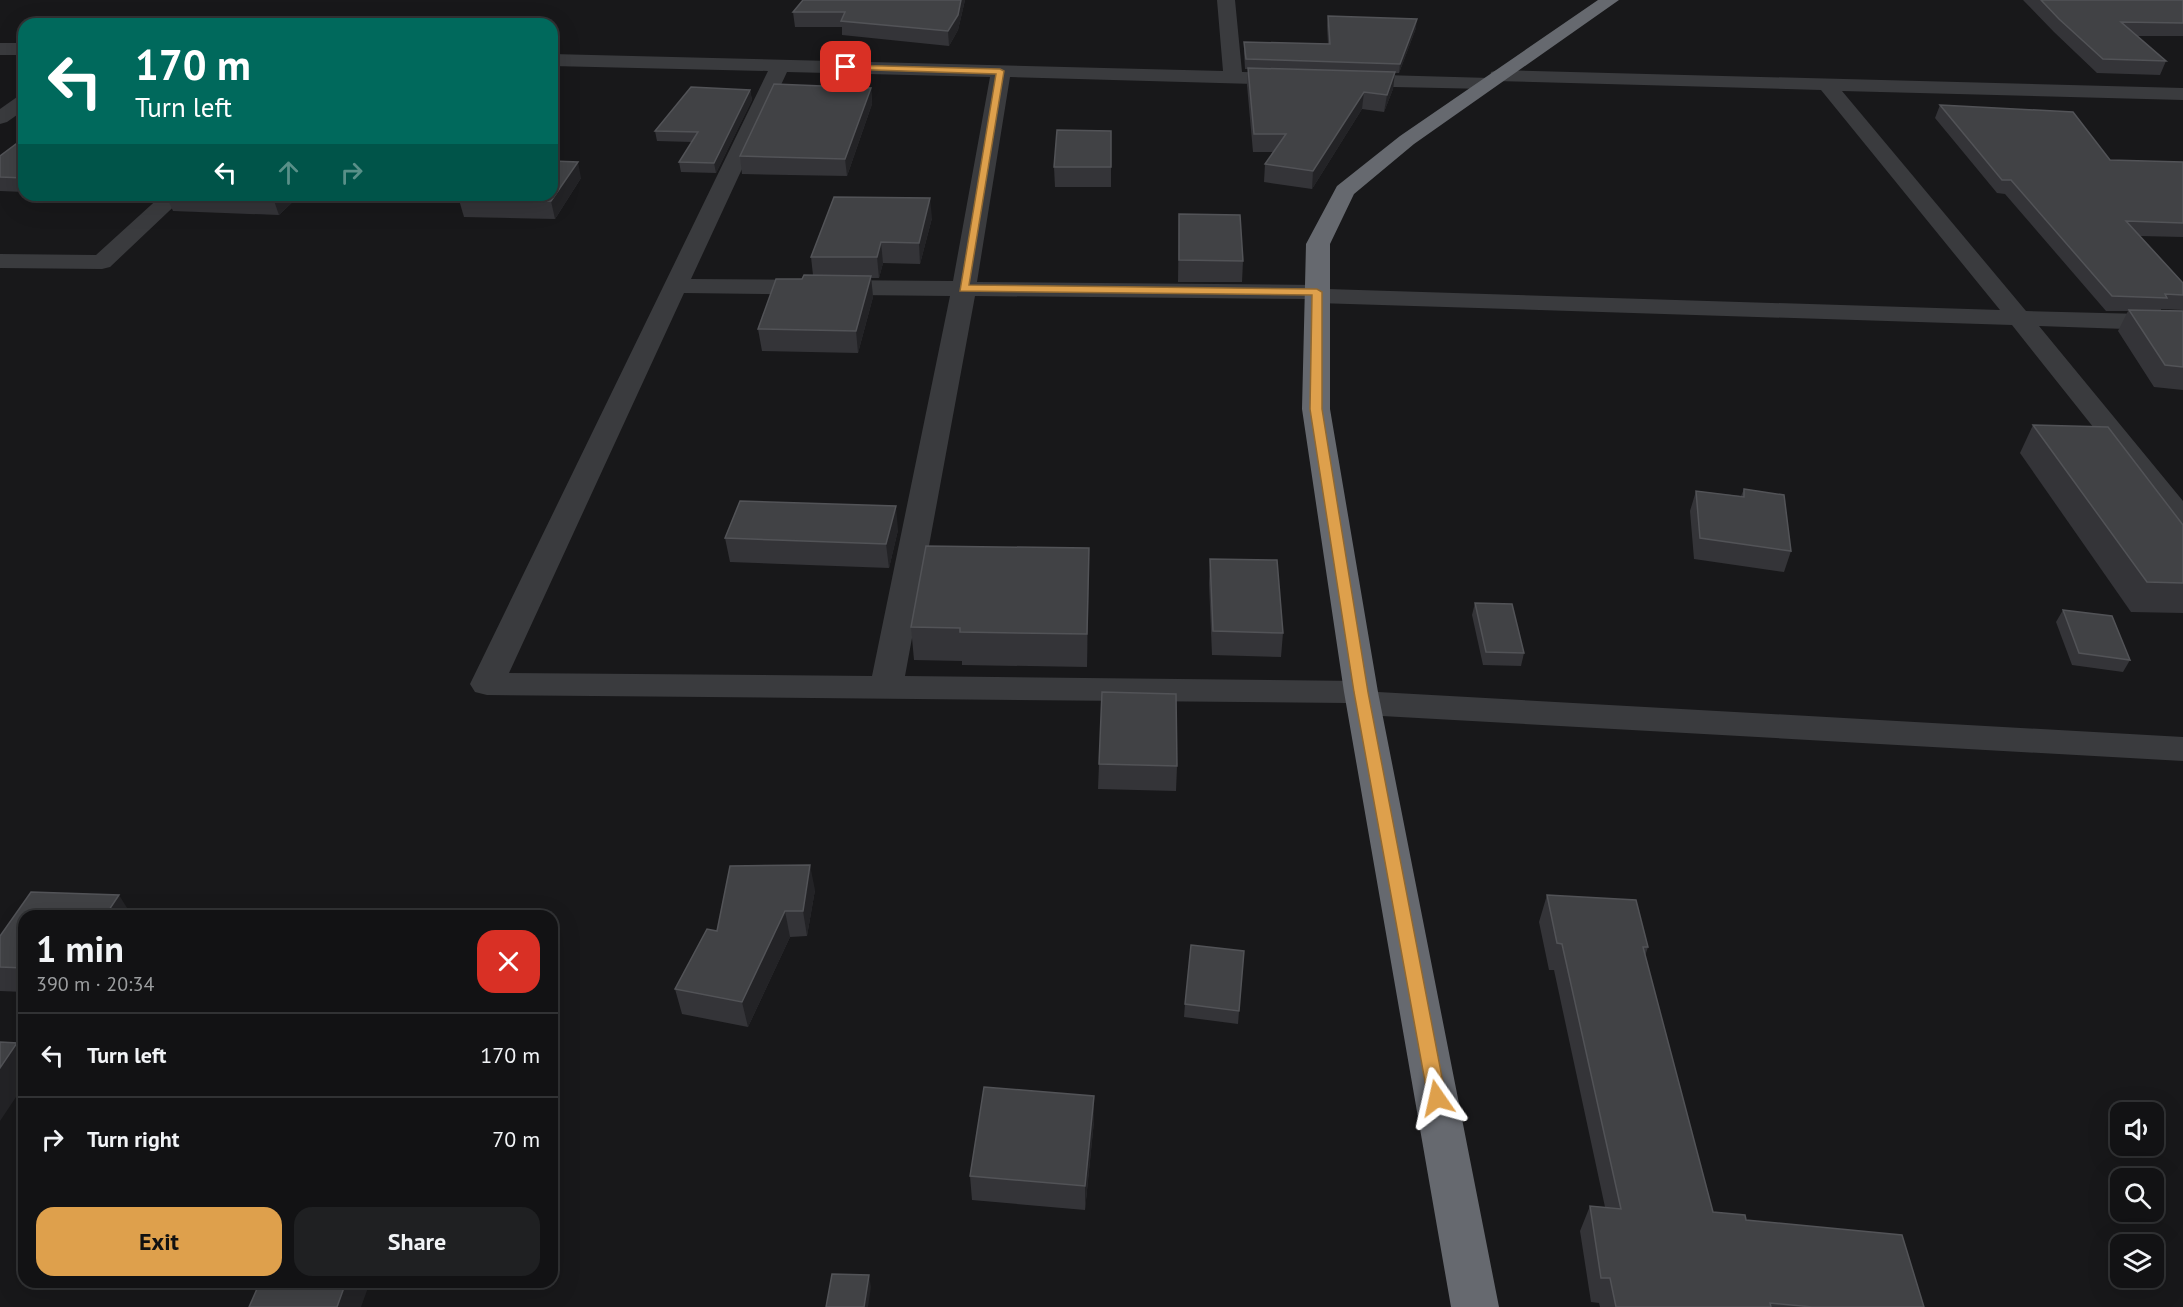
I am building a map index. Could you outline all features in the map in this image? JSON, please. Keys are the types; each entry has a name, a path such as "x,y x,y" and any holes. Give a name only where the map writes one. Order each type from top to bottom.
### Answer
{"highway":[{"path":"1475,1307 1363,697 1316,409 1318,244 1346,190 1407,140 1610,0"}],"street":[{"path":"1226,0 1233,77"},
{"path":"0,49 18,49"},
{"path":"558,60 1319,79 1827,85 2183,94"},
{"path":"780,66 488,684 886,688 1363,697 2183,748"},
{"path":"886,688 964,288 1000,71"},
{"path":"1827,85 2022,320 2183,520"},
{"path":"0,118 18,105"},
{"path":"0,261 102,262 168,201"},
{"path":"675,286 1317,294 2022,320 2183,323"}],"building":[{"path":"803,0 961,0 958,15 948,31 841,21 845,12 793,12"},
{"path":"2041,0 2183,0 2183,23 2121,22 2166,61 2103,59"},
{"path":"1328,16 1417,19 1400,64 1246,59 1244,42 1330,44"},
{"path":"1248,68 1395,72 1387,95 1364,92 1313,171 1265,164 1286,134 1254,134"},
{"path":"774,84 871,88 845,159 740,156"},
{"path":"691,87 750,90 714,163 679,162 698,132 655,131"},
{"path":"1940,105 2073,112 2110,160 2183,162 2183,223 2126,221 2183,283 2183,295 2165,294 2167,298 2112,296 2011,180 2002,180"},
{"path":"1057,130 1111,131 1111,167 1054,167"},
{"path":"18,142 18,178 0,177 0,156"},
{"path":"558,161 578,162 558,191"},
{"path":"834,197 930,198 919,243 881,242 877,257 811,257"},
{"path":"1179,214 1240,215 1243,261 1179,260"},
{"path":"804,275 871,276 856,331 758,329 776,279 802,279"},
{"path":"2129,310 2183,311 2183,367 2165,365"},
{"path":"2033,425 2108,427 2183,525 2183,583 2147,582"},
{"path":"1744,489 1784,495 1791,551 1700,538 1696,491 1744,497"},
{"path":"740,501 896,506 886,544 725,538"},
{"path":"926,546 1089,548 1087,634 960,632 960,628 911,627"},
{"path":"1210,559 1277,560 1283,633 1213,631"},
{"path":"1475,603 1512,604 1524,653 1486,652"},
{"path":"2063,610 2112,616 2130,660 2079,653"},
{"path":"1102,692 1176,694 1177,766 1099,764"},
{"path":"810,865 803,911 785,911 742,1002 675,989 707,929 717,931 730,866"},
{"path":"31,892 119,895 109,910 18,910"},
{"path":"1547,895 1636,900 1648,947 1643,947 1713,1212 1745,1215 1746,1220 1902,1235 1924,1307 1812,1307 1770,1303 1771,1307 1616,1307 1610,1278 1601,1278 1590,1206 1621,1209 1562,944 1557,943"},
{"path":"18,910 18,968 0,967 0,936"},
{"path":"1191,945 1244,951 1239,1011 1185,1004"},
{"path":"0,1042 17,1043 0,1068"},
{"path":"984,1087 1094,1096 1085,1186 970,1176"},
{"path":"832,1274 869,1275 864,1307 826,1307"},
{"path":"257,1288 344,1288 337,1307 249,1307"}],"route":[{"path":"846,67 1000,71 964,288 1317,292 1316,409 1361,692 1437,1098"}]}
